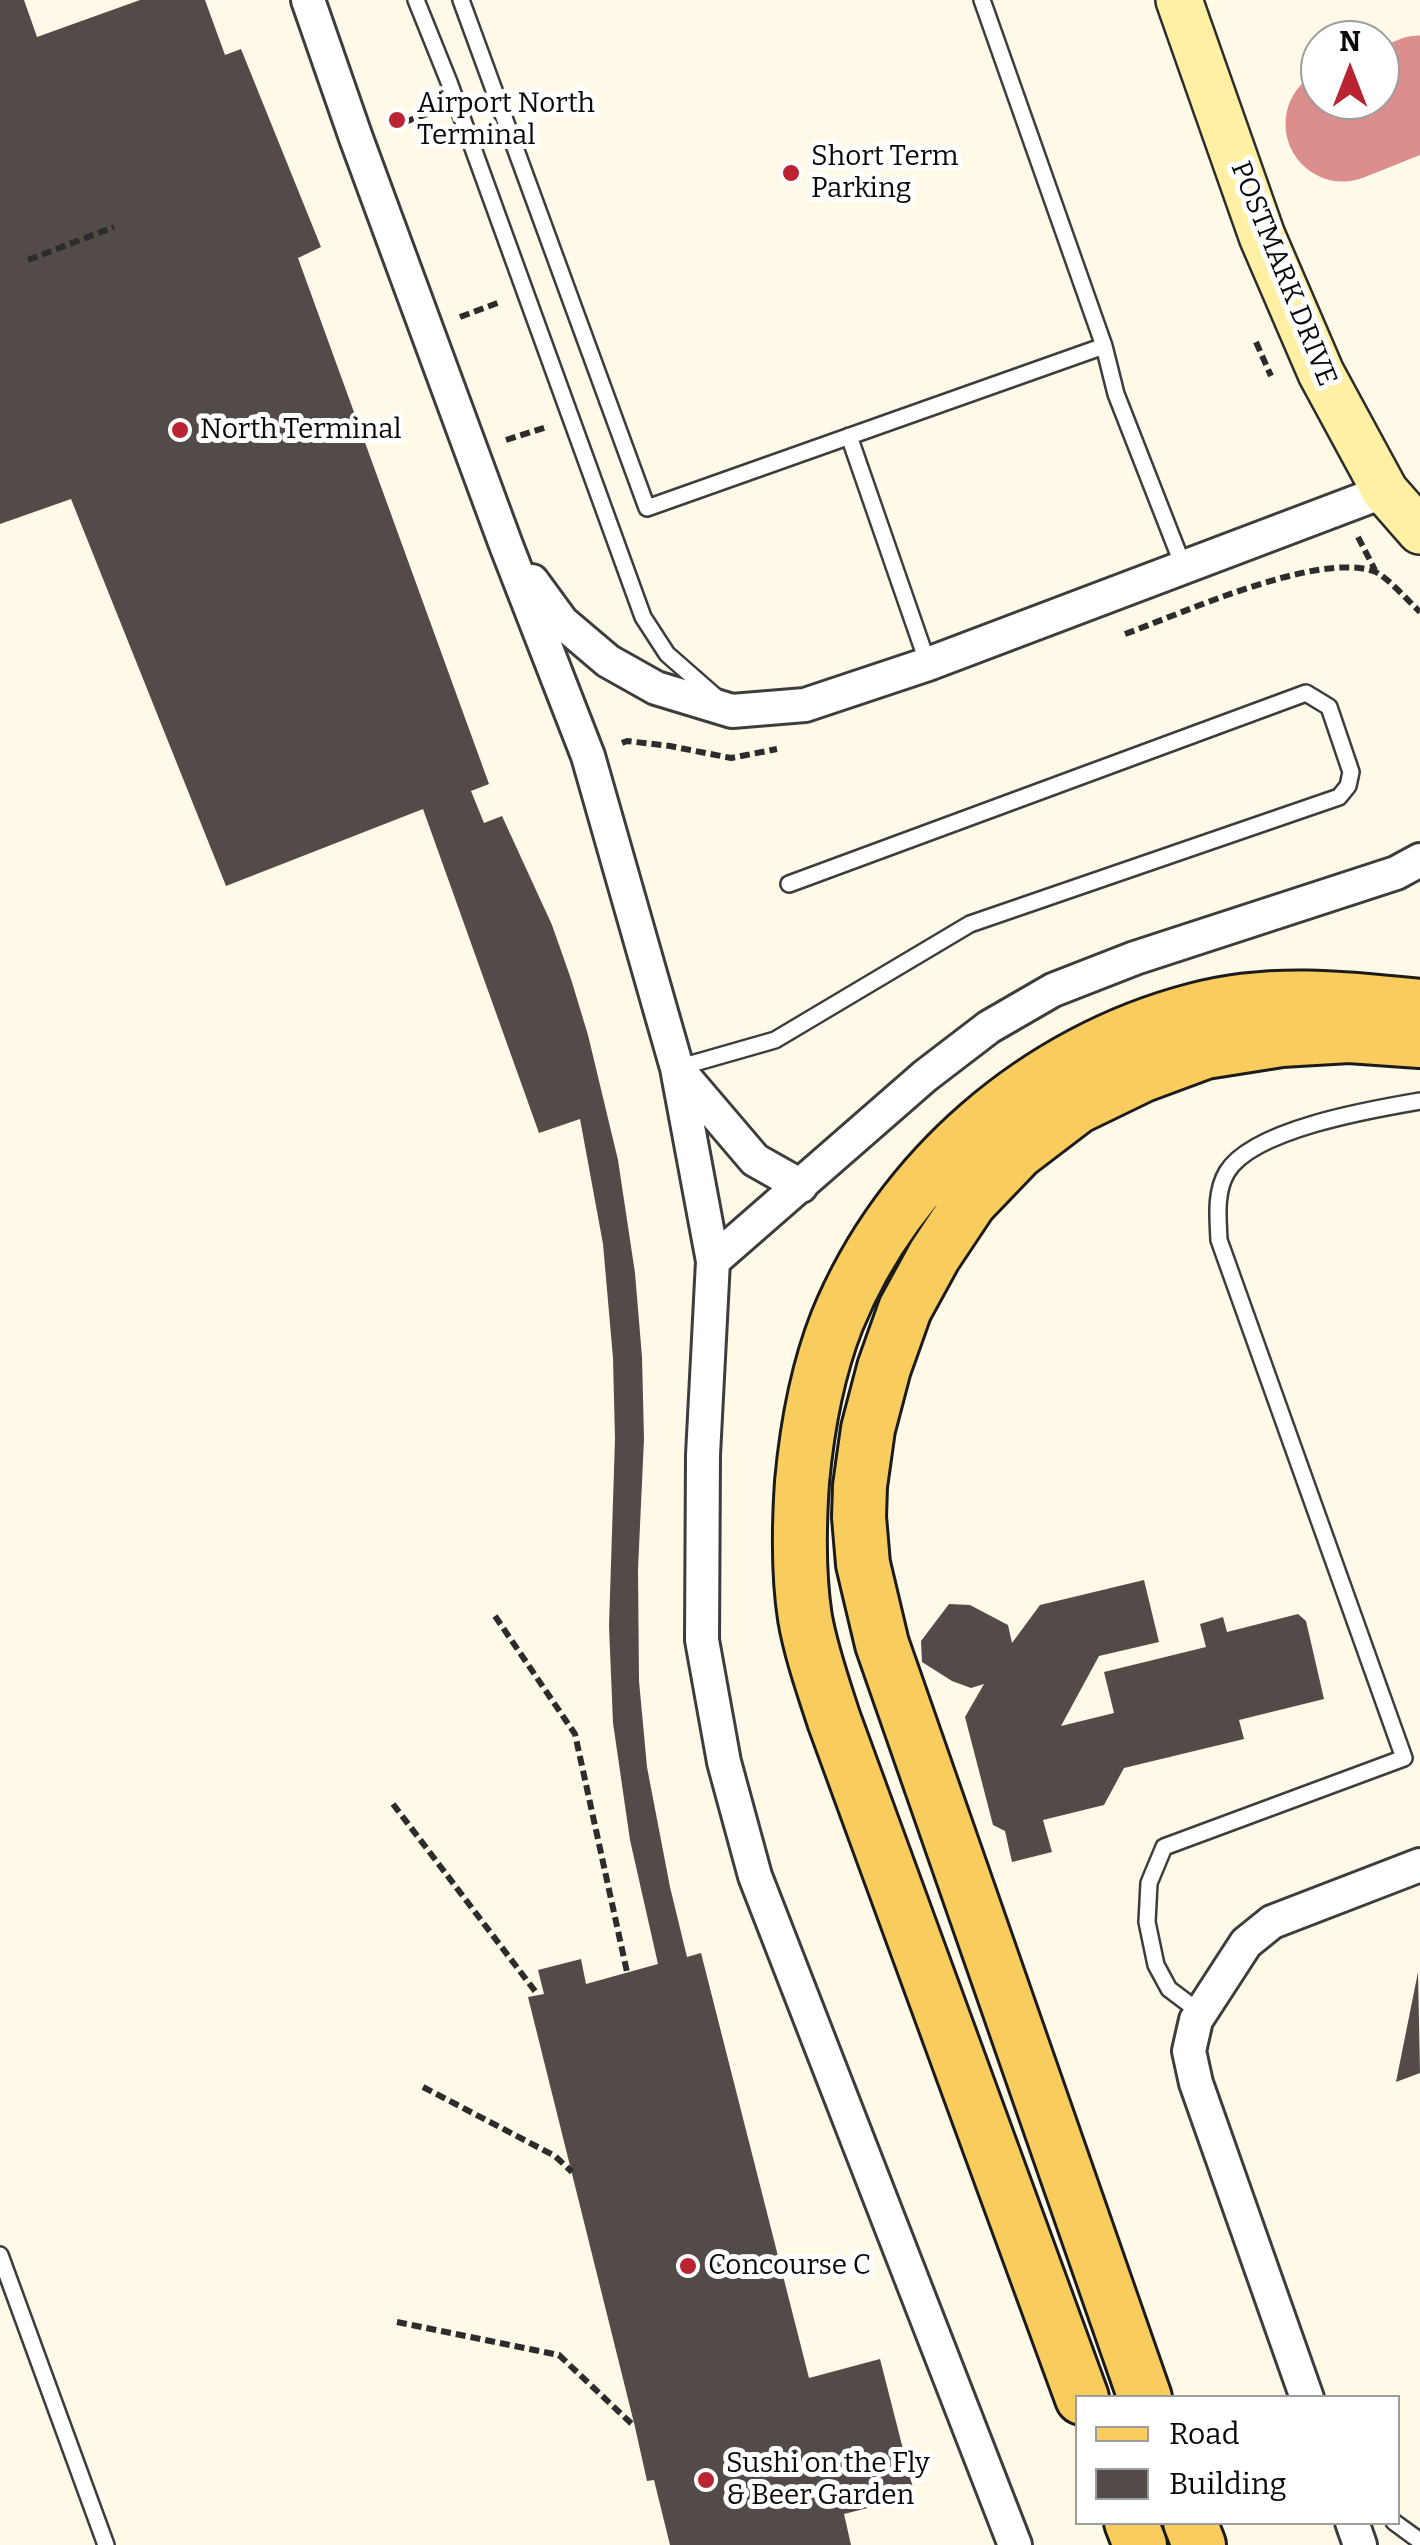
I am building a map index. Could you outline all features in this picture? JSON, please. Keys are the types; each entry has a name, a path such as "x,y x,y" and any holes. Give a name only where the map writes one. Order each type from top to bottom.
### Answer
{"main road":[{"path":"1081,2395 840,1738 811,1642 802,1593 800,1516 805,1449 817,1385 837,1322 868,1257 908,1198 954,1148 1004,1103 1062,1064 1124,1034 1196,1009 1276,997 1346,998 1420,1006"},
{"path":"1144,2395 882,1644 869,1598 859,1517 868,1428 905,1309 934,1256 982,1189 1018,1152 1077,1106 1142,1075 1205,1052 1282,1040 1349,1036 1420,1041"}],"street":[{"path":"308,0 506,545 588,756 677,1068 713,1260 703,1455 702,1640 724,1762 755,1876 1015,2545"},
{"name":"POSTMARK DRIVE","path":"1179,0 1262,236 1321,373 1385,491 1420,531"},
{"path":"506,545 562,622 608,661 656,688 732,711 805,705 928,664 1385,491"},
{"path":"713,1260 925,1076 990,1027 1053,990 1135,958 1396,873 1420,860"},
{"path":"677,1068 754,1160 801,1186"},
{"path":"1307,2395 1196,2083 1189,2051 1196,2020 1246,1944 1272,1922 1420,1865"}],"lane":[{"path":"416,0 456,100 643,617 667,654 732,711"},
{"path":"461,0 648,508 1104,346"},
{"path":"982,0 1104,346 1116,394 1184,568"},
{"path":"849,436 928,664"},
{"path":"677,1068 775,1040 970,924 1340,797 1351,772 1330,708 1306,693 788,884"},
{"path":"1201,2013 1168,1989 1156,1966 1147,1922 1149,1884 1164,1848 1404,1758 1219,1240 1217,1208 1227,1172 1247,1151 1275,1137 1320,1123 1420,1101"},
{"path":"0,2256 106,2545"},
{"path":"1398,2525 1420,2541"}],"path":[{"path":"390,127 431,113"},
{"path":"28,260 114,226"},
{"path":"460,318 501,302"},
{"path":"505,440 548,427"},
{"path":"495,1616 575,1734 627,1972"},
{"path":"393,1804 538,1995"},
{"path":"423,2087 555,2156 572,2172"},
{"path":"397,2322 559,2354 636,2427"}],"building":[{"path":"0,0 24,0 37,37 140,0 205,0 225,55 241,49 321,247 298,258 489,784 471,791 484,823 502,816 552,925 571,979 618,1160 635,1273 644,1439 638,1569 639,1681 647,1767 670,1887 687,1957 701,1953 809,2378 880,2359 915,2496 844,2514 851,2545 670,2545 654,2480 647,2481 528,1997 544,1994 538,1970 581,1959 586,1984 658,1964 630,1840 613,1723 609,1626 615,1439 613,1358 603,1244 580,1119 539,1133 423,809 226,886 71,499 0,524"},
{"path":"1144,1580 1159,1642 1099,1656 1061,1726 1114,1713 1104,1672 1206,1647 1200,1624 1223,1617 1227,1632 1298,1614 1306,1621 1324,1699 1239,1720 1244,1739 1124,1768 1104,1805 1043,1820 1052,1852 1012,1862 1005,1831 993,1825 965,1717 984,1684 971,1688 922,1662 921,1641 949,1604 970,1605 1008,1625 1012,1643 1040,1605"},
{"path":"1418,1972 1420,2073 1396,2082"}],"taxiway":[{"path":"1343,124 1420,93"}],"place":[{"name":"Airport North Terminal","path":"397,120"},
{"name":"Short Term Parking","path":"791,173"},
{"name":"North Terminal","path":"180,430"},
{"name":"Concourse C","path":"688,2266"},
{"name":"Sushi on the Fly & Beer Garden","path":"706,2480"}]}
